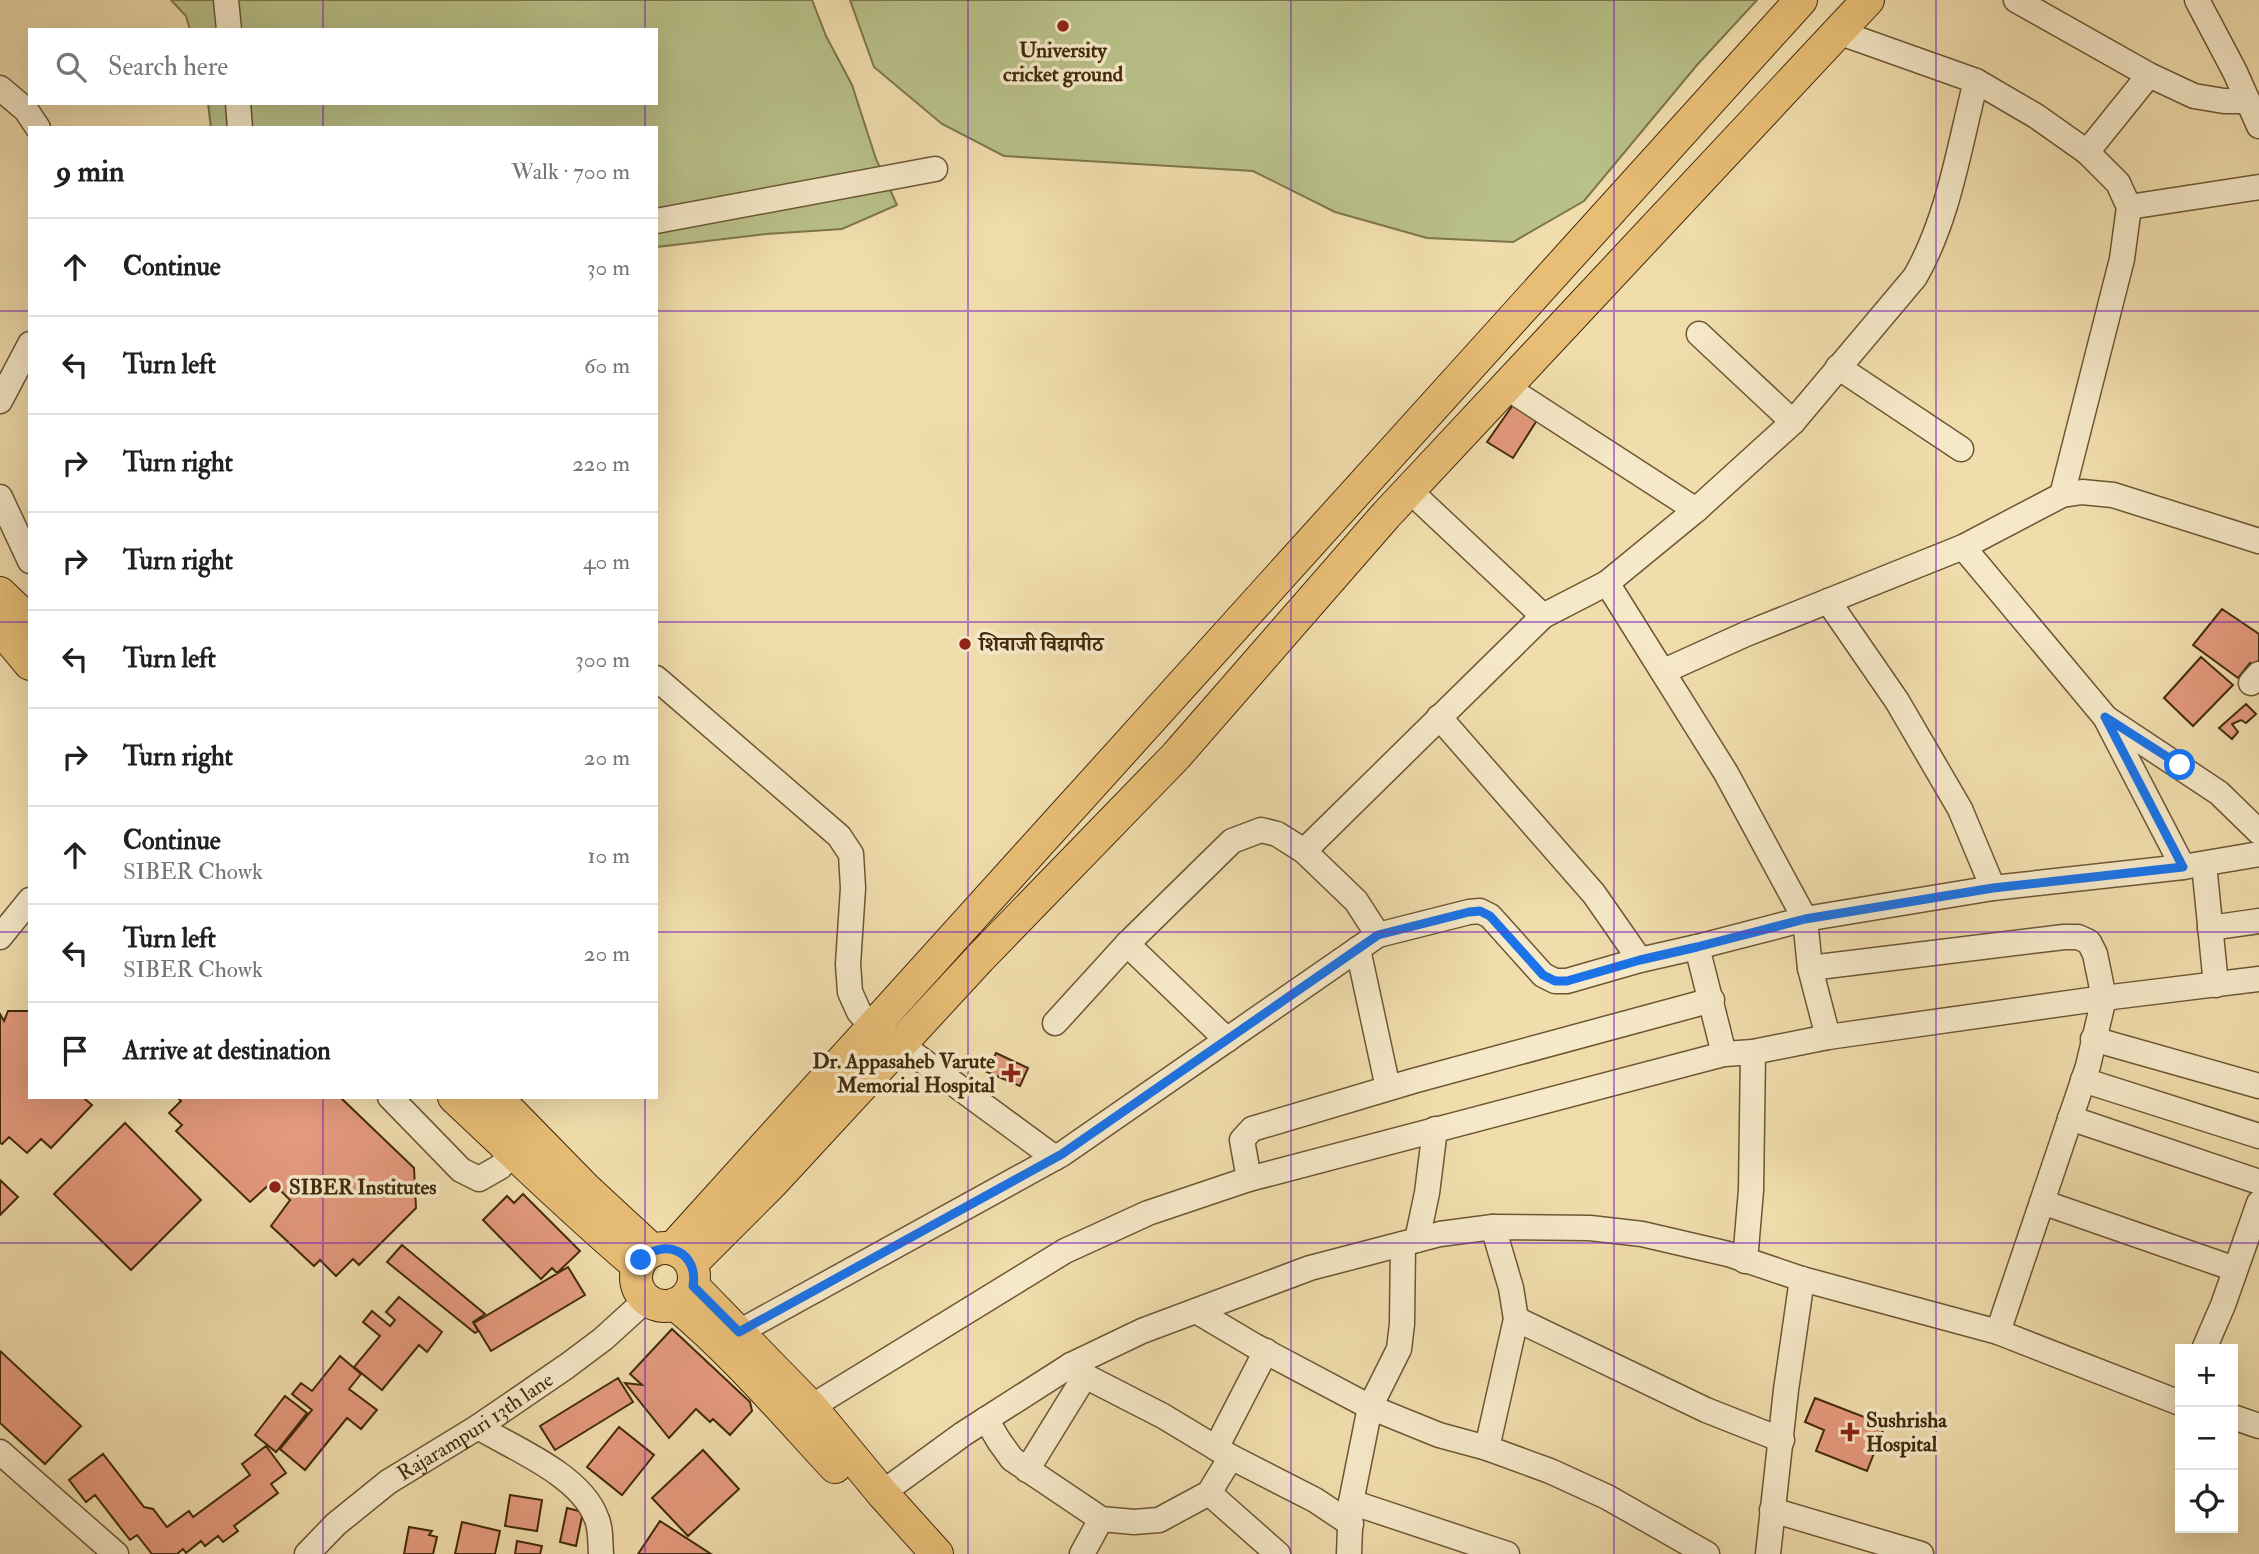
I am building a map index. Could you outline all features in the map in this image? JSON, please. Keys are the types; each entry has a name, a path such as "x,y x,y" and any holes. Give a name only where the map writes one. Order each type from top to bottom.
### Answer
{"main road":[{"path":"667,1274 873,1027 1801,0"},
{"path":"667,1274 773,1182 900,1044 1176,755 1410,491 1868,0"},
{"path":"0,593 8,628 28,661"},
{"path":"456,1099 586,1222 667,1274 739,1332 811,1406 882,1493 937,1554"},
{"path":"498,1099 667,1274 706,1330 757,1381 912,1554"}],"street":[{"path":"226,0 229,28"},
{"path":"2016,0 2149,75 2194,96 2224,102 2247,101"},
{"path":"2197,0 2259,126"},
{"path":"1838,32 1976,81 2036,116 2087,152 2118,183 2129,207 2122,259 2062,495"},
{"path":"2087,152 2149,75"},
{"path":"1304,851 1543,616 1607,583 1696,510 1793,422 1915,277 1931,250 1976,81"},
{"path":"0,88 26,110 37,126"},
{"path":"238,105 240,126"},
{"path":"658,221 936,169"},
{"path":"2129,207 2259,187"},
{"path":"1699,334 1793,422"},
{"path":"0,401 28,348"},
{"path":"1838,367 1961,449"},
{"path":"1507,387 1696,510"},
{"path":"1410,491 1543,616"},
{"path":"1664,671 1963,547 2062,495 2082,492 2113,495 2259,541"},
{"path":"0,496 28,557"},
{"path":"1963,547 2105,717 2193,866 2210,928 2216,985"},
{"path":"1607,583 1726,773 1805,919 1810,968 1828,1037"},
{"path":"1828,601 1897,701 1954,798 1993,888"},
{"path":"658,680 839,836 851,854 853,888 848,964 850,992 859,1012 873,1027 1055,1158"},
{"path":"1439,717 1594,894 1640,960"},
{"path":"2105,717 2219,793 2259,832"},
{"path":"1055,1023 1127,944 1232,841 1261,830 1277,834 1304,851 1356,901 1378,935"},
{"path":"739,1332 1055,1158 1378,935 1480,911 1490,916 1543,975 1555,981 1567,981 1805,919 1993,888 2193,866 2259,854"},
{"path":"0,937 28,902"},
{"path":"2210,928 2259,921"},
{"path":"1810,968 2078,937 2089,942 2095,954 2104,998 2083,1080 1998,1332"},
{"path":"1127,944 1227,1040"},
{"path":"1697,947 1724,1054"},
{"path":"1358,949 1388,1088"},
{"path":"811,1406 1065,1251 1148,1213 1249,1179 1724,1054 1753,1052 1828,1037 2104,998 2259,979"},
{"path":"1249,1179 1242,1140 1252,1129 1388,1088 1712,1000"},
{"path":"2094,1039 2259,1086"},
{"path":"1745,1261 1751,1190 1753,1052"},
{"path":"2083,1080 2259,1136"},
{"path":"392,1099 461,1170 479,1179 500,1167 514,1152"},
{"path":"2070,1118 2259,1182"},
{"path":"1349,1554 1351,1513 1370,1407 1398,1349 1410,1242 1427,1193 1435,1129"},
{"path":"2042,1202 2235,1269"},
{"path":"2206,1344 2259,1203"},
{"path":"1487,1448 1516,1319 1511,1288 1493,1227"},
{"path":"882,1493 986,1419 1078,1370 1142,1331 1310,1268 1465,1229 1493,1227 1590,1228 1642,1234 1728,1254 1802,1279 1998,1332 2175,1401"},
{"name":"Rajarampuri 13th lane","path":"307,1554 336,1524 388,1482 478,1427 603,1339 667,1274"},
{"path":"1768,1554 1786,1390 1802,1279"},
{"path":"1196,1311 1370,1407 1439,1435 1487,1448 1550,1471 1607,1497 1707,1554"},
{"path":"1516,1319 1706,1410 1782,1440"},
{"path":"986,1419 1012,1459 1101,1519 1134,1522 1159,1520 1209,1493 1266,1351"},
{"path":"1078,1370 1224,1453 1315,1500 1351,1513 1507,1554"},
{"path":"1027,1471 1078,1370"},
{"path":"2238,1419 2259,1426"},
{"path":"478,1427 565,1478 587,1499 598,1519 601,1554"},
{"path":"0,1451 116,1554"},
{"path":"1209,1493 1278,1554"},
{"path":"1772,1510 1921,1554"},
{"path":"1082,1554 1101,1519"}],"green space":[{"path":"171,0 812,0 826,36 852,85 876,159 897,205 842,229 766,234 658,247 658,126 211,126 208,105 658,105 658,28 189,28 186,16"},
{"path":"850,0 1757,0 1697,65 1584,201 1513,242 1427,238 1335,212 1253,171 1004,156 942,124 874,67"}],"building":[{"path":"1515,402 1539,417 1513,458 1487,442"},
{"path":"2222,609 2259,634 2259,660 2254,666 2250,663 2238,678 2193,645"},
{"path":"2201,657 2233,685 2193,726 2164,698"},
{"path":"2246,704 2256,714 2246,723 2241,720 2232,724 2238,732 2232,739 2219,728"},
{"path":"8,1011 28,1011 28,1099 85,1099 92,1105 51,1148 41,1139 27,1153 9,1137 0,1143 0,1014 4,1021"},
{"path":"996,1053 1028,1068 1020,1086 987,1072"},
{"path":"179,1099 342,1099 414,1168 416,1208 359,1265 353,1259 336,1276 320,1260 314,1266 271,1226 290,1200 272,1182 250,1202 176,1131 182,1125 169,1113 181,1101"},
{"path":"125,1123 201,1200 131,1270 54,1194"},
{"path":"0,1180 18,1197 0,1215"},
{"path":"523,1194 580,1251 557,1273 552,1268 541,1279 483,1220 507,1196 514,1203"},
{"path":"402,1245 485,1314 473,1322 478,1331 475,1333 387,1262"},
{"path":"568,1267 585,1295 491,1351 474,1323"},
{"path":"399,1297 442,1332 427,1352 419,1345 382,1390 354,1367 380,1336 363,1322 372,1311 390,1326 395,1320 386,1312"},
{"path":"672,1329 750,1402 752,1411 730,1435 713,1419 710,1422 696,1409 669,1438 625,1383 642,1385 630,1374"},
{"path":"0,1351 81,1426 45,1464 0,1423"},
{"path":"340,1356 361,1374 349,1389 377,1410 361,1429 347,1418 305,1470 280,1449 312,1410 292,1394 301,1383 312,1391"},
{"path":"618,1378 633,1402 555,1450 540,1426"},
{"path":"285,1396 307,1413 276,1452 255,1435"},
{"path":"1815,1398 1885,1425 1867,1471 1816,1451 1824,1430 1805,1422"},
{"path":"619,1427 654,1455 622,1495 587,1467"},
{"path":"266,1446 286,1473 271,1484 278,1493 234,1526 238,1531 223,1542 218,1536 205,1546 201,1541 186,1553 183,1549 177,1554 152,1554 137,1535 130,1540 95,1495 86,1502 69,1480 103,1454 144,1507 153,1509 167,1527 189,1511 193,1517 250,1475 242,1464"},
{"path":"703,1450 739,1489 688,1536 652,1498"},
{"path":"510,1495 542,1500 537,1531 505,1526"},
{"path":"567,1508 583,1512 576,1546 560,1542"},
{"path":"660,1521 711,1554 638,1554"},
{"path":"462,1522 500,1531 495,1554 455,1554"},
{"path":"409,1527 432,1531 429,1535 437,1537 433,1554 404,1554"},
{"path":"517,1541 542,1546 540,1554 515,1554"}],"place":[{"name":"University cricket ground","path":"1063,26"},
{"name":"शिवाजी विद्यापीठ","path":"965,644"},
{"name":"Dr. Appasaheb Varute Memorial Hospital","path":"1011,1073"},
{"name":"SIBER Institutes","path":"275,1187"},
{"name":"Sushrisha Hospital","path":"1850,1432"}],"route":[{"path":"641,1260 646,1254 660,1248 681,1253 687,1258 694,1272 693,1286 739,1332 1062,1154 1378,935 1480,911 1490,916 1543,975 1555,981 1567,981 1805,919 1993,888 2183,867 2105,717 2180,765"}]}
